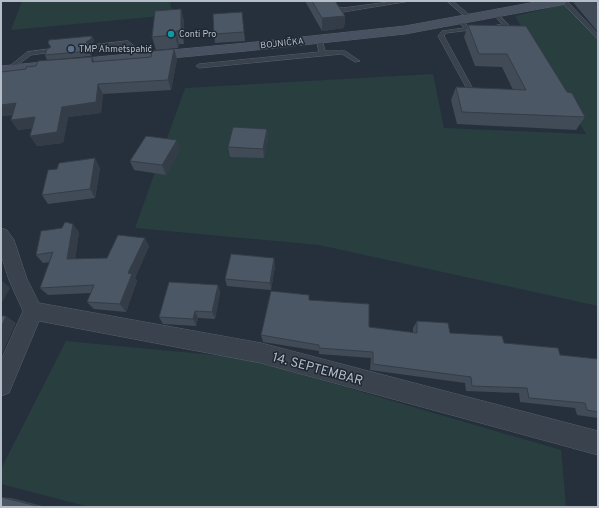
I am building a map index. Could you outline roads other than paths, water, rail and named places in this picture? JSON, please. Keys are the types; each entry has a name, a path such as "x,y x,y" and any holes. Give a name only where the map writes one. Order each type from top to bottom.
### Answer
{"main road":[{"name":"BOJNIČKA","path":"5,70 144,56 321,46 405,30 468,24 496,14 562,1"}],"street":[{"path":"1,235 5,240 18,280 33,311 1,385"},
{"name":"14. SEPTEMBAR","path":"33,311 261,353 598,443"}],"lane":[{"path":"332,1 336,8 343,10 407,1"},
{"path":"450,1 468,24 441,34 470,89"},
{"path":"562,1 598,38"},
{"path":"490,28 504,27 506,25 496,14"},
{"path":"92,47 128,43 144,56"},
{"path":"199,66 321,46 343,52 357,61"},
{"path":"5,70 29,53 50,51"}],"place":[{"name":"Conti Pro","path":"171,34"},
{"name":"TMP Ahmetspahić","path":"71,49"}]}
